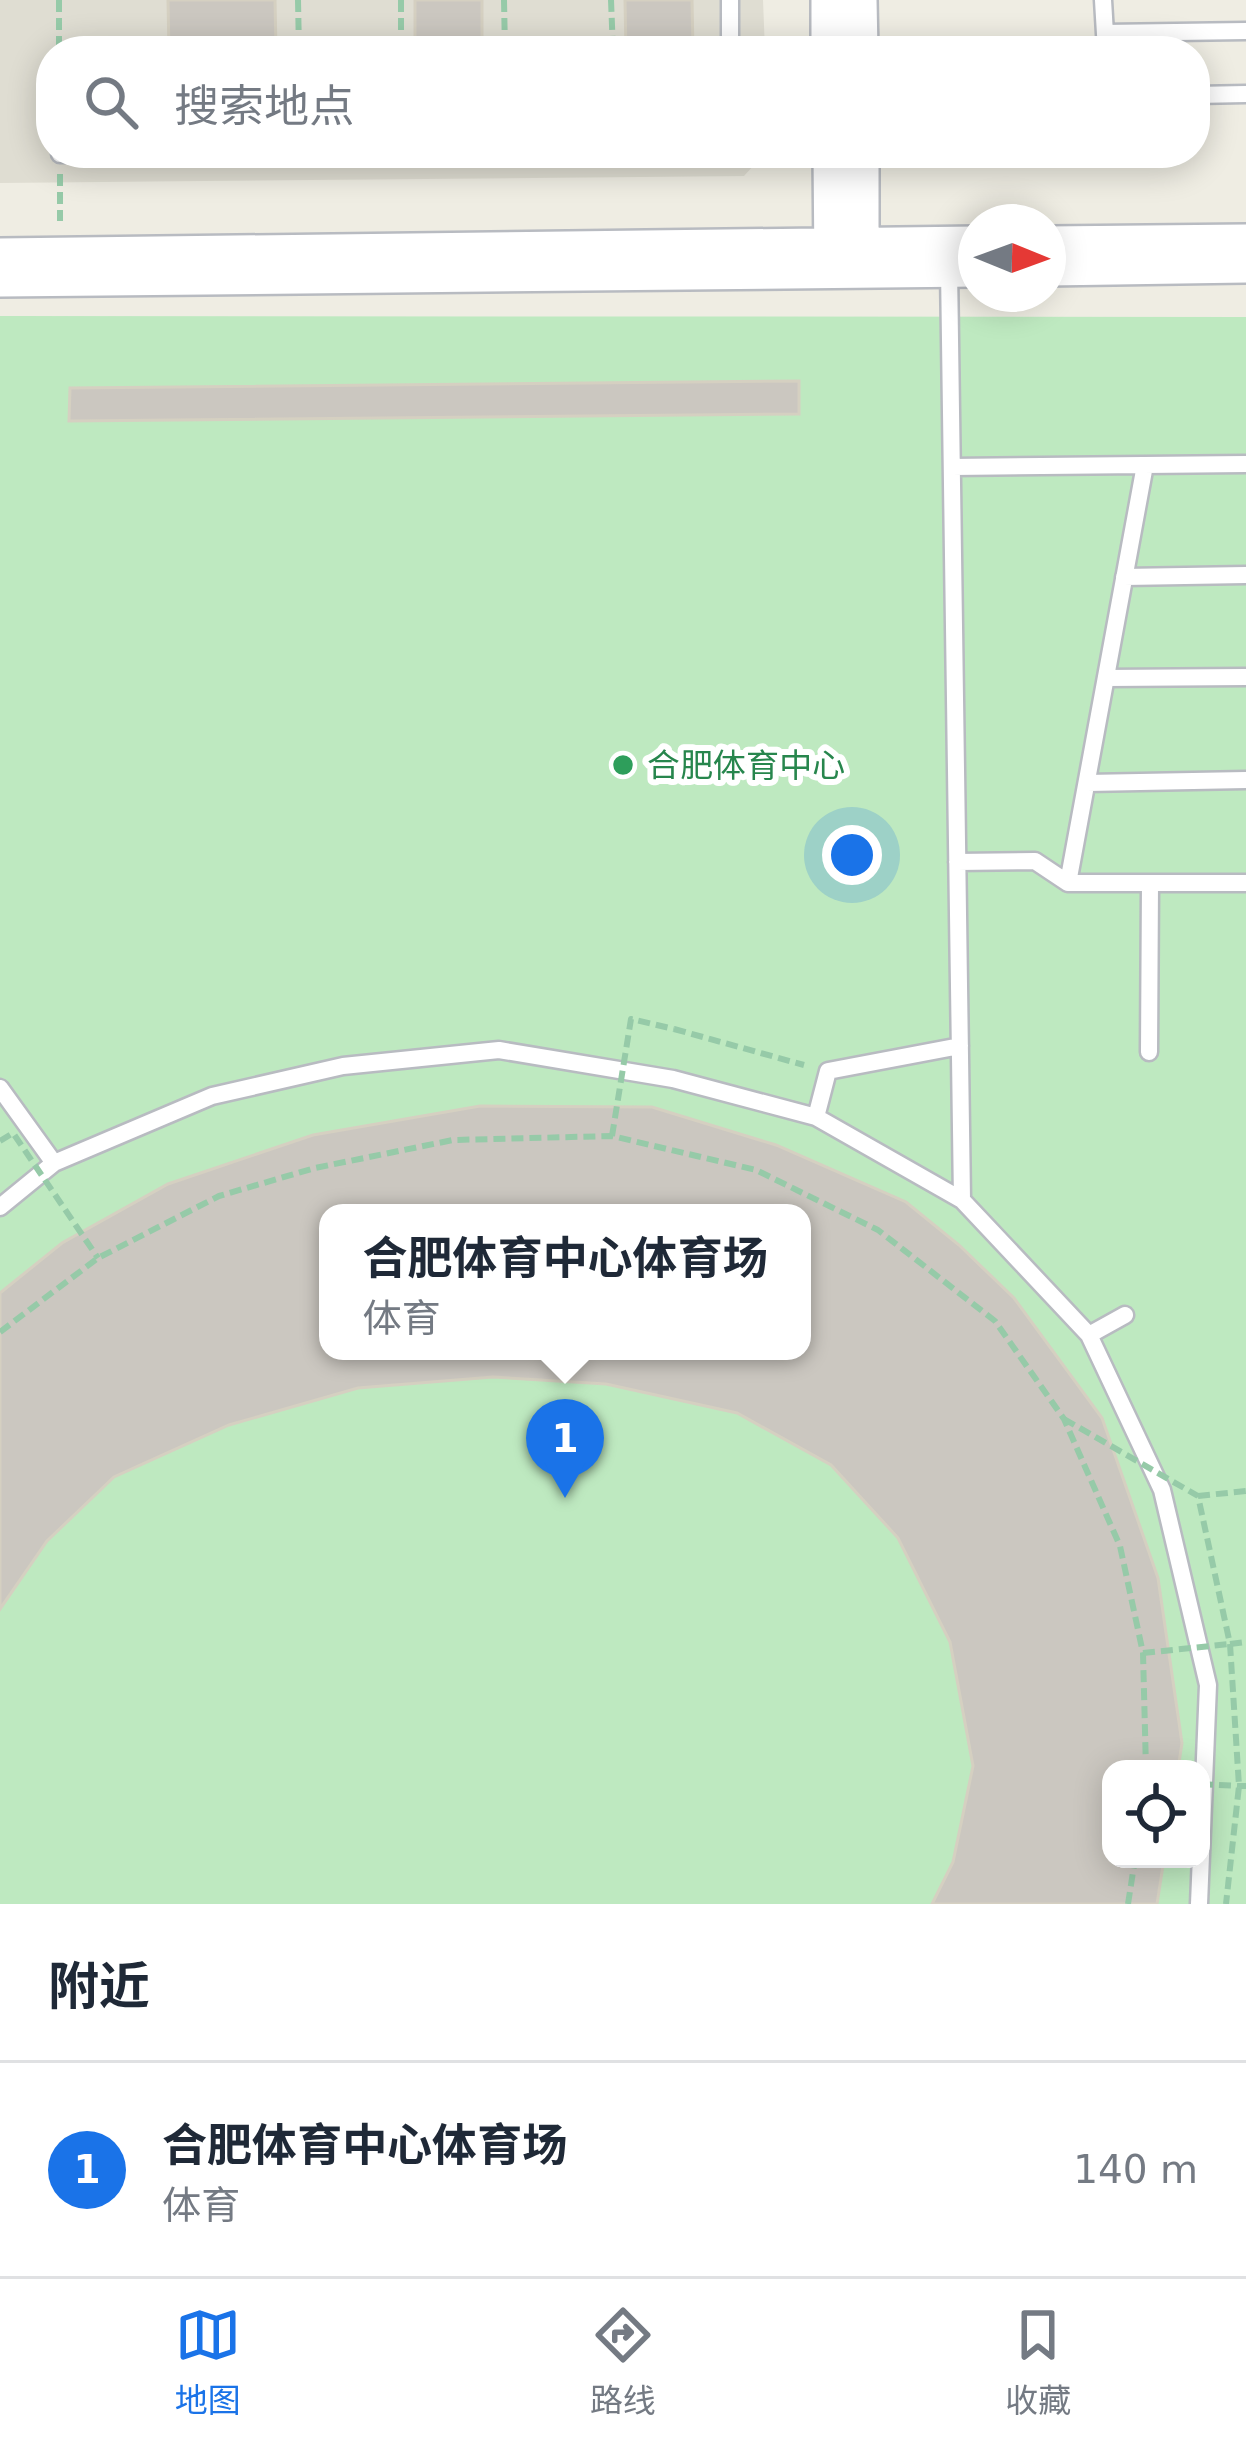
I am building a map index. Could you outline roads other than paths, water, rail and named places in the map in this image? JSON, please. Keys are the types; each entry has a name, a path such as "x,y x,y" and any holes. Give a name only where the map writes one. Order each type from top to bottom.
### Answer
{"street":[{"path":"828,0 828,36"},
{"path":"860,0 861,36"},
{"path":"832,168 847,259"},
{"path":"847,259 860,168"},
{"path":"1066,242 1246,241"},
{"path":"0,255 847,259"},
{"path":"0,280 958,257"},
{"path":"1066,269 1246,266"}],"lane":[{"path":"730,0 730,36"},
{"path":"1103,0 1106,36"},
{"path":"1182,36 1246,31"},
{"path":"1210,95 1246,94"},
{"path":"960,312 952,467 962,1201"},
{"path":"952,467 1246,464"},
{"path":"1068,883 1144,465"},
{"path":"1124,577 1246,575"},
{"path":"1106,678 1246,677"},
{"path":"1087,783 1246,780"},
{"path":"957,862 1035,861 1068,883 1246,884"},
{"path":"1149,1052 1150,884"},
{"path":"815,1117 829,1072 960,1046"},
{"path":"0,1207 54,1163 212,1096 343,1066 499,1050 673,1078 815,1117 962,1201 1089,1335 1162,1490 1208,1685 1199,1904"},
{"path":"0,1088 54,1163"},
{"path":"1089,1335 1125,1316"}],"place":[{"name":"合肥体育中心","path":"623,765"},
{"name":"合肥体育中心体育场","path":"565,1498"}]}
